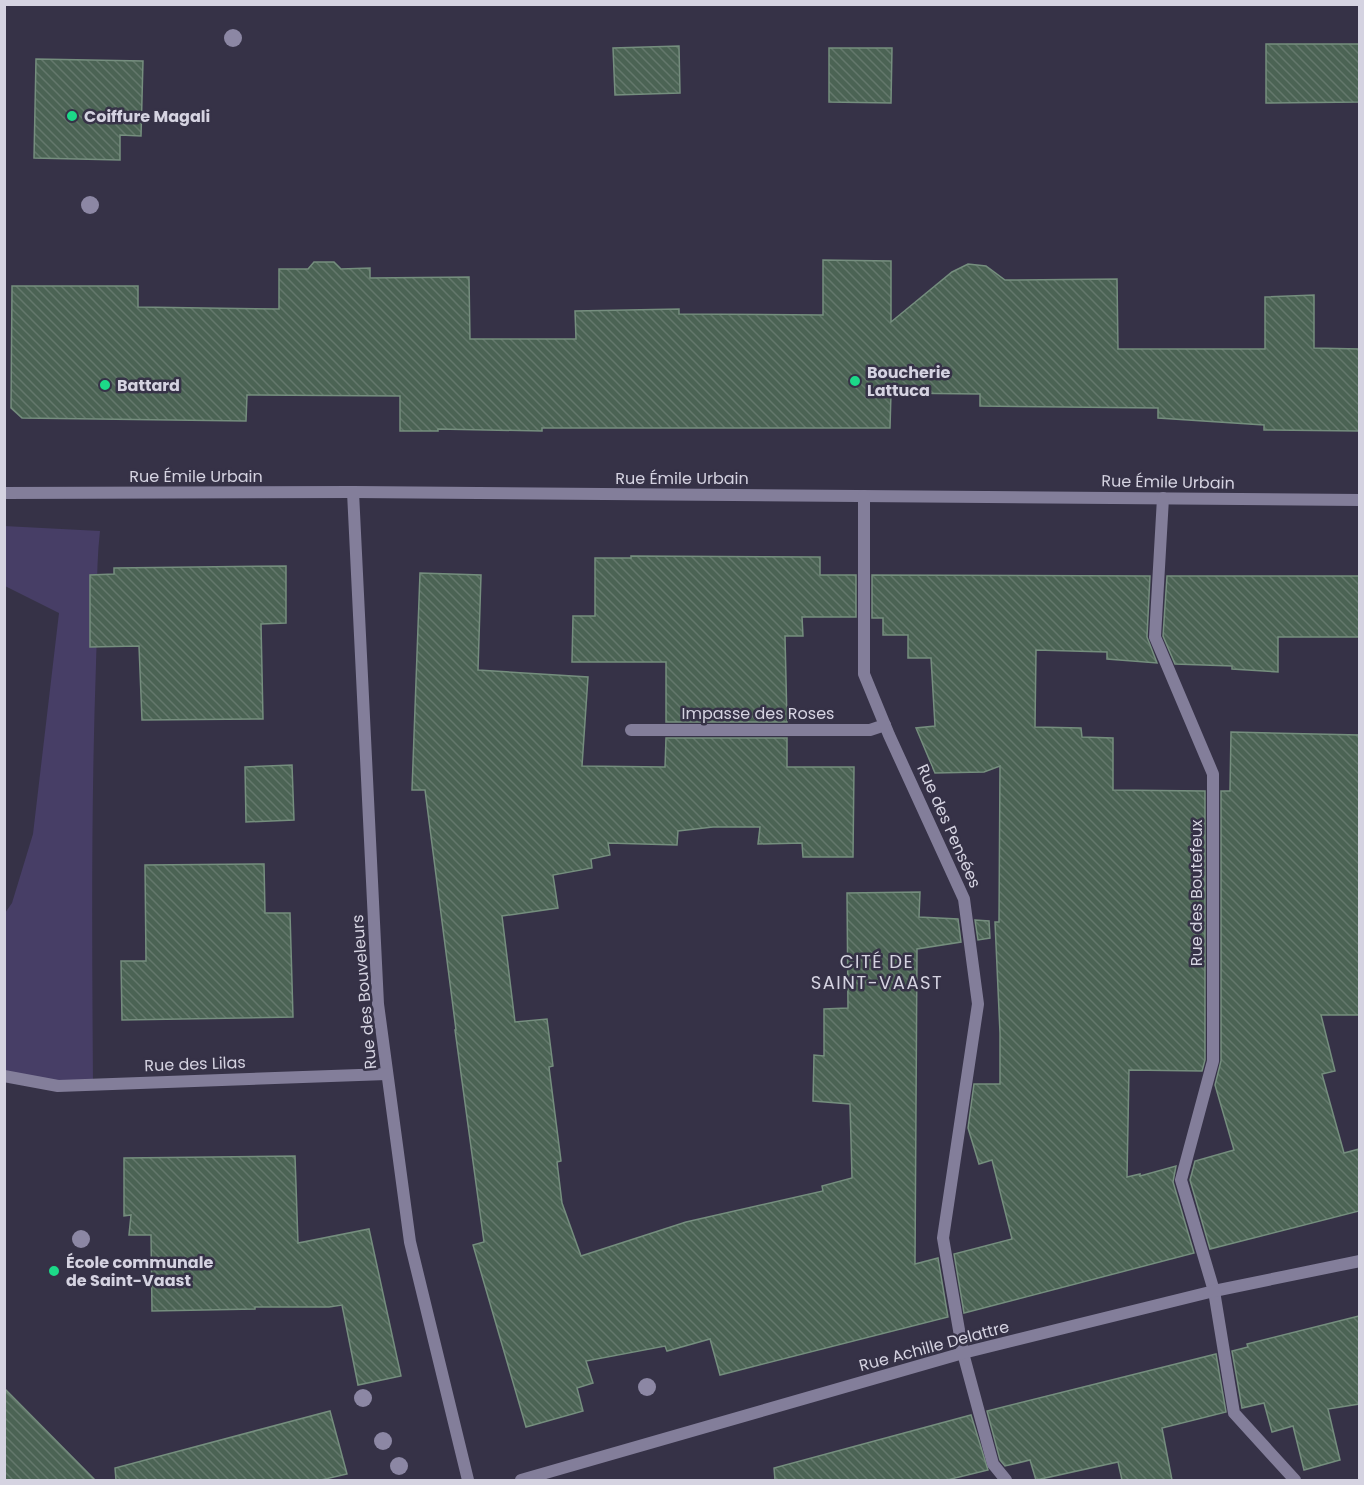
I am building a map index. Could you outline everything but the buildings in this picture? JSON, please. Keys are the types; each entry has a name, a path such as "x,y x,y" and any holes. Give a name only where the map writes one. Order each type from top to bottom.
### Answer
{"street":[{"name":"Rue Émile Urbain","path":"4,493 353,492 1359,500"},
{"name":"Rue des Bouveleurs","path":"353,492 378,1004 410,1242 468,1480"},
{"name":"Rue des Pensées","path":"864,496 864,674 964,899 978,1004 943,1238 963,1353 993,1464 1006,1480"},
{"name":"Rue des Boutefeux","path":"1163,498 1155,637 1213,774 1213,1061 1181,1180 1214,1291 1234,1413 1295,1480"},
{"name":"Impasse des Roses","path":"631,729 870,730 885,725"},
{"name":"Rue des Lilas","path":"4,1076 58,1086 387,1074"},
{"name":"Rue Achille Delattre","path":"521,1480 963,1353 1214,1291 1359,1261"}],"shaded area":[{"path":"4,526 100,531 94,717 93,1085 5,1076 5,913 12,903 33,834 59,613 5,586"}],"place":[{"name":"Coiffure Magali","path":"72,116"},
{"name":"Boucherie Lattuca","path":"855,381"},
{"name":"Battard","path":"105,385"},
{"name":"École communale de Saint-Vaast","path":"54,1271"}],"district":[{"name":"CITÉ DE SAINT-VAAST","path":"877,971"}]}
